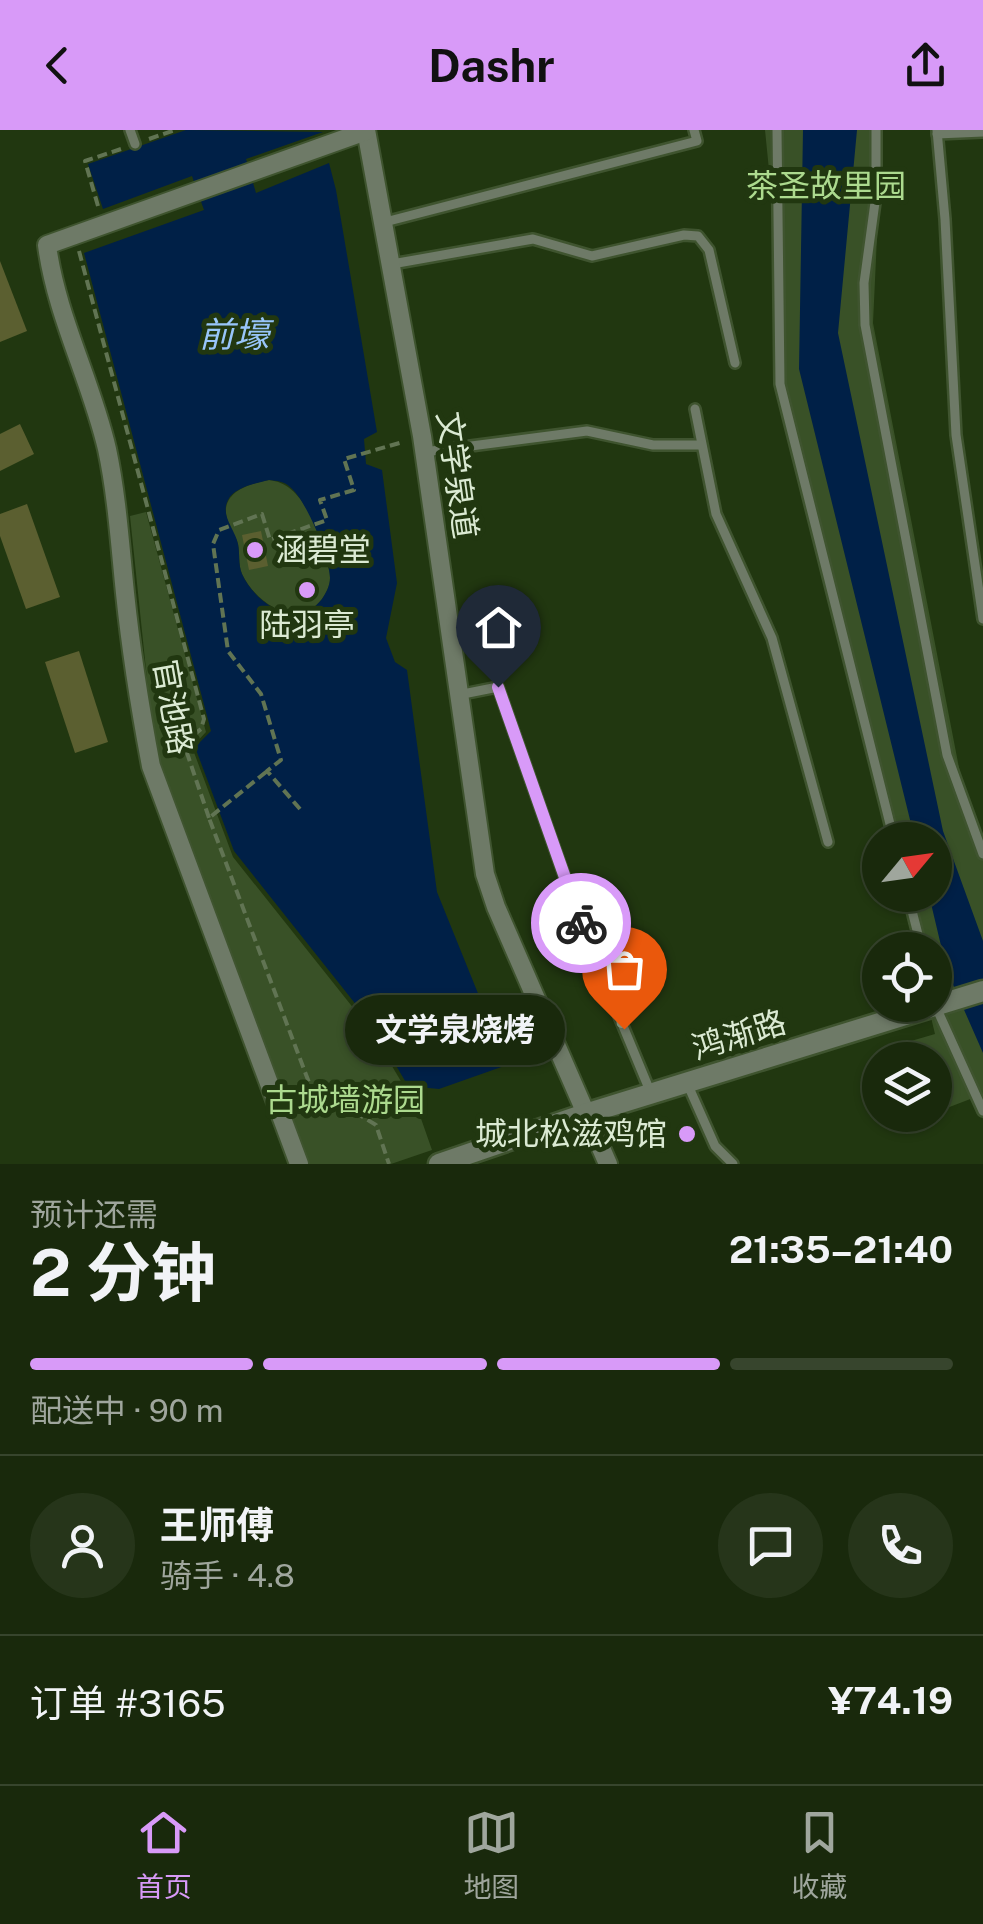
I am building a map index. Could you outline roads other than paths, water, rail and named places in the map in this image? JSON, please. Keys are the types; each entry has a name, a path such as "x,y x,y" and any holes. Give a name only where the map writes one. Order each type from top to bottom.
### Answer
{"street":[{"name":"文学泉道","path":"366,130 423,444 485,874 608,1164"},
{"name":"官池路","path":"299,1164 152,766 138,703 118,516 107,452 94,400 53,285 47,245 366,130"},
{"name":"鸿渐路","path":"952,1000 983,991"},
{"name":"鸿渐路","path":"439,1164 881,1022"}],"lane":[{"path":"130,130 135,144"},
{"path":"384,222 697,141 694,130"},
{"path":"777,130 780,384 890,822"},
{"path":"876,130 876,195 864,283 864,325 947,755 983,854"},
{"path":"983,132 937,132 956,436 983,620"},
{"path":"392,264 533,240 592,256 684,234 698,236 709,250 734,364"},
{"path":"696,409 716,514 772,638 828,842"},
{"path":"423,444 572,432 653,445 701,444"},
{"path":"458,695 498,687 584,932 652,1094"},
{"path":"946,1022 983,1111"},
{"path":"687,1083 715,1146 734,1164"}],"water":[{"name":"前壕","path":"186,130 323,132 246,159 256,193 329,163 377,432 364,439 366,464 382,470 397,583 386,638 395,662 407,670 437,892 507,1065 439,1089 408,1086 373,1026 234,851 195,747 211,731 84,253 204,210 192,176 103,209 88,164","holes":["269,480 288,485 303,503 329,569 329,584 323,597 312,609 301,613 278,610 248,585 227,517 226,506 235,492"]},
{"path":"803,130 857,130 838,333 941,822 911,822 799,369"},
{"path":"952,856 983,941 983,1053 952,982 952,932 938,932 933,912 952,912"}],"place":[{"name":"涵碧堂","path":"255,550"},
{"name":"陆羽亭","path":"307,590"},
{"name":"文学泉烧烤","path":"624,1029"},
{"name":"城北松滋鸡馆","path":"687,1134"}],"park label":[{"name":"茶圣故里园","path":"826,186"},
{"name":"古城墙游园","path":"345,1100"}]}
